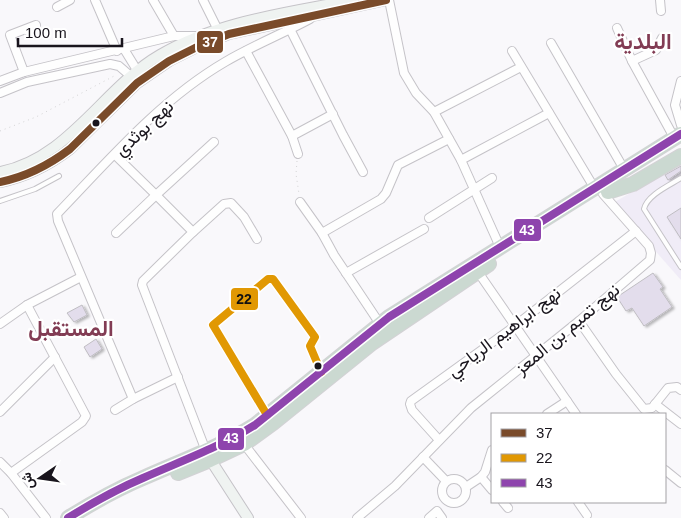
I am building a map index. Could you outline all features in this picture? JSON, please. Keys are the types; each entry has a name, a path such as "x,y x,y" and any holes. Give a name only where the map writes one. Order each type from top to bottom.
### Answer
{"highway":[{"path":"572,202 592,184 621,164 678,129"},
{"path":"86,518 135,491 208,456 267,415 380,324 500,247 618,175 678,129"},
{"path":"68,518 99,499 140,479 244,444 372,343 540,232 681,145"},
{"path":"605,193 633,184 681,156"}],"street":[{"path":"57,7 70,0"},
{"path":"95,0 134,76"},
{"path":"153,0 174,36"},
{"path":"203,0 217,28"},
{"path":"0,172 35,160 53,149 160,55 197,36 217,28 288,21 352,0"},
{"path":"0,182 19,177 60,157 70,149 134,76 169,62 218,37 388,0 404,73 416,93 434,112 461,160 500,247"},
{"path":"660,0 661,11"},
{"path":"288,21 363,172"},
{"name":"نهج بوثدي","path":"80,277 57,214 151,119 192,85 225,62 246,51 288,21"},
{"path":"24,72 10,35 36,25"},
{"path":"617,28 632,61 678,129"},
{"path":"0,81 24,72 174,36 197,36"},
{"path":"632,61 656,50 662,38"},
{"path":"551,43 621,164"},
{"path":"246,51 292,136 298,154"},
{"path":"512,52 592,184"},
{"path":"0,93 27,82 110,64 119,66 134,76"},
{"path":"434,112 520,67"},
{"path":"678,129 675,105 681,81"},
{"path":"461,160 549,113"},
{"path":"292,136 333,114"},
{"path":"322,233 381,199 386,193 398,165 449,139"},
{"path":"116,233 214,142"},
{"path":"115,155 193,232"},
{"path":"429,218 492,178"},
{"name":"نهج تميم بن المعز","path":"357,518 423,458 471,408 579,321 650,260 650,249 605,193"},
{"path":"300,202 380,324"},
{"path":"248,518 208,456 142,283 224,204 231,203 244,217 257,239"},
{"path":"346,273 424,229"},
{"name":"نهج ابراهيم الرياحي","path":"439,440 412,410 411,401 515,326 636,231"},
{"path":"478,272 575,413"},
{"path":"0,324 27,305 80,277 134,399"},
{"path":"267,415 213,325 268,279 273,279 315,336 310,346 321,372"},
{"path":"11,473 85,419 85,412 27,305"},
{"path":"579,321 641,407 650,409 668,388 677,387 681,390"},
{"path":"0,412 55,357"},
{"path":"115,410 178,377"},
{"path":"549,413 567,401"},
{"path":"656,404 681,424"},
{"path":"244,444 301,518"},
{"path":"466,487 481,477 491,453"},
{"path":"423,458 446,481"},
{"path":"0,462 11,473 46,518"},
{"path":"666,471 681,483"},
{"path":"481,477 491,489"},
{"path":"460,480 466,487 465,496 462,500 453,502 445,498 442,490 446,481 460,480"},
{"path":"429,518 440,515 449,501"},
{"path":"504,503 508,508"},
{"path":"580,503 587,515"},
{"path":"0,513 4,518"}],"lane":[{"path":"0,201 35,189 58,176"},
{"path":"681,178 650,198 646,202 644,209 681,267"}],"path":[{"path":"0,131 134,76"},
{"path":"298,154 296,174 300,202"}],"shaded area":[{"path":"681,164 681,280 613,203"}],"building":[{"path":"681,166 681,171 668,180 665,175"},
{"path":"681,208 681,239 667,217"},
{"path":"653,273 663,287 660,289 672,307 644,326 632,308 626,311 617,297"},
{"path":"82,305 87,315 74,322 67,313"},
{"path":"96,339 102,349 90,357 84,347"}],"transit line":[{"name":"37","path":"0,182 28,174 62,155 137,83 169,61 195,48 229,34 386,0"},
{"name":"43","path":"68,518 124,487 214,447 255,425 389,317 681,134"},
{"name":"22","path":"267,415 213,325 268,279 273,279 315,337 310,346 321,372"}],"district":[{"name":"البلدية","path":"643,41"},
{"name":"المستقبل","path":"71,328"}]}
